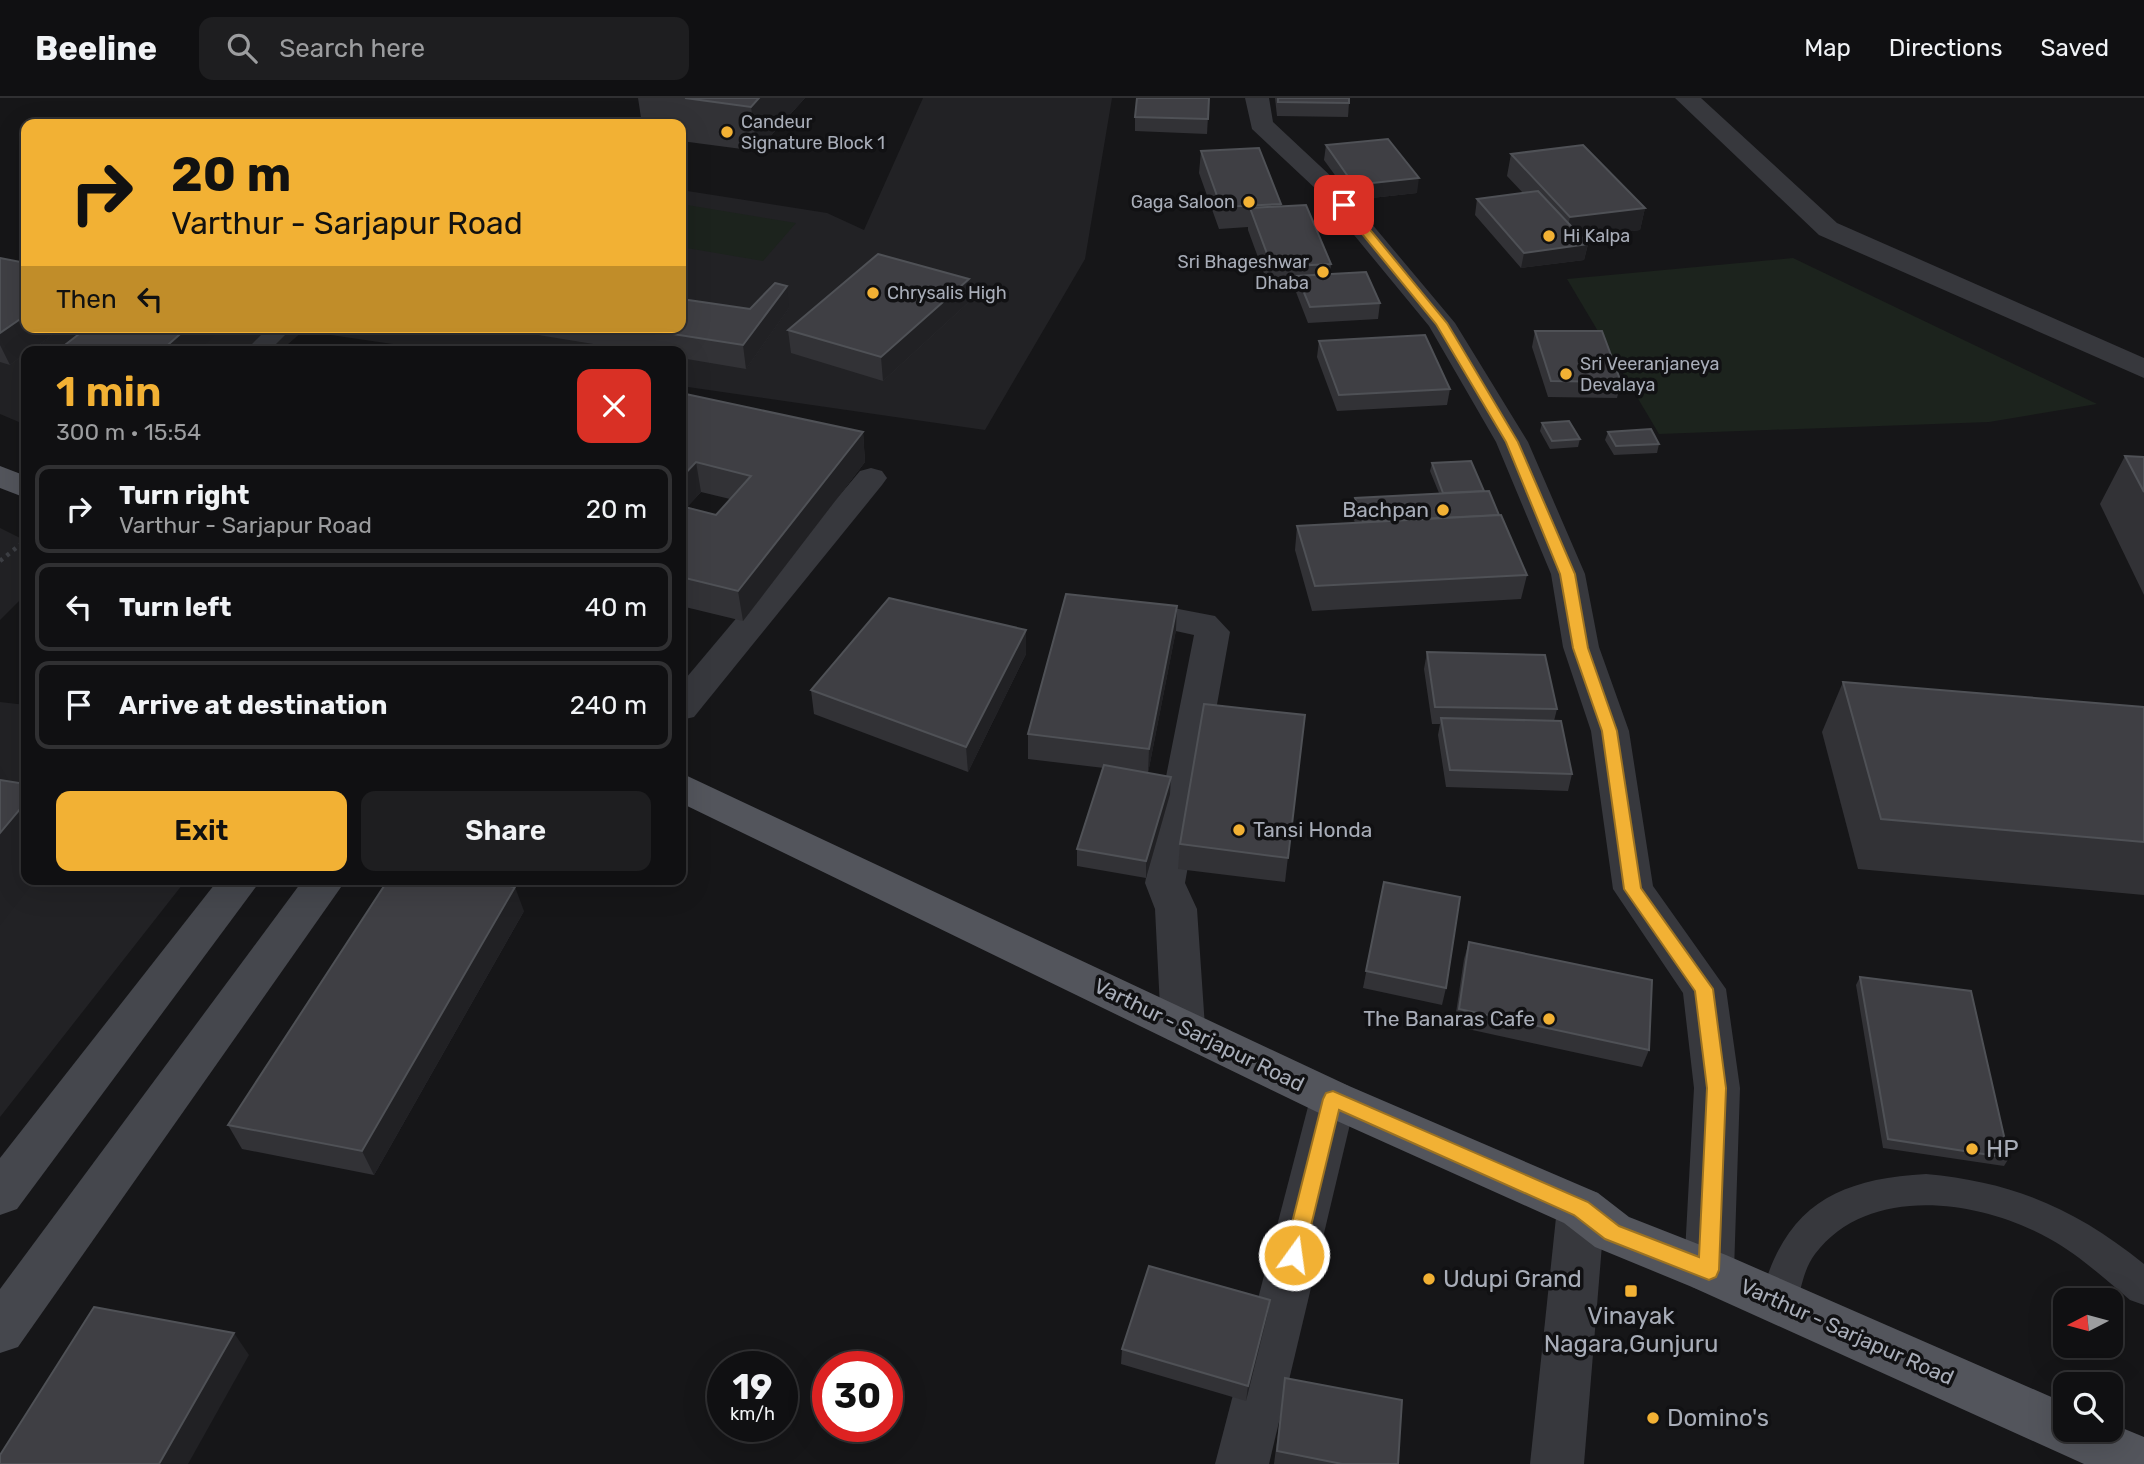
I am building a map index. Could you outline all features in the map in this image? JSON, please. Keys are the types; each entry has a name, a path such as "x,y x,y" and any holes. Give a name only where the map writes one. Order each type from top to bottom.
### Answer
{"main road":[{"path":"0,476 21,486"},
{"name":"Varthur - Sarjapur Road","path":"686,789 1333,1099 1581,1208 1612,1232 1709,1270 2096,1446"}],"street":[{"path":"1257,98 1261,124 1326,185 1381,246 1441,323 1512,442 1567,574 1581,648 1609,731 1633,889 1704,989 1717,1088 1709,1270"},
{"path":"1687,98 1828,229 2144,369"},
{"path":"686,702 871,478"},
{"path":"1142,613 1203,624 1212,632 1165,883 1176,909 1183,1027"},
{"path":"0,1194 237,885"},
{"path":"0,1330 317,885"},
{"path":"1242,1464 1333,1099"},
{"path":"1557,1464 1581,1208"}],"lane":[{"path":"262,346 276,333"},
{"path":"1779,1301 1787,1268 1798,1249 1826,1217 1856,1201 1879,1194 1929,1189 1970,1194 2015,1206 2061,1226 2104,1254 2144,1288"}],"path":[{"path":"0,561 21,544"}],"shaded area":[{"name":"Chrysalis High","path":"923,98 1112,98 1085,259 985,430 686,387 686,346 407,346 317,333 686,333 686,191 827,213 864,230"},
{"path":"686,205 796,223 763,261 686,248"},
{"path":"1793,258 2097,404 1989,422 1659,434 1567,279"},
{"name":"Chrysalis High","path":"0,268 21,316 21,333 301,333 286,346 21,346 21,423 0,414"},
{"path":"0,528 21,538 21,599 0,620"},
{"path":"0,702 21,704 21,885 182,885 0,1117"}],"building":[{"path":"685,98 759,98 751,107"},
{"path":"1137,98 1209,98 1208,119 1135,117"},
{"path":"1278,98 1349,98 1349,103 1278,102"},
{"path":"1388,139 1419,178 1354,185 1326,145"},
{"path":"1583,145 1645,208 1570,217 1511,154"},
{"path":"1259,148 1281,204 1221,207 1201,151"},
{"path":"1538,191 1588,244 1524,253 1477,199"},
{"path":"1306,205 1331,264 1272,267 1250,208"},
{"path":"878,254 969,279 881,357 788,330"},
{"path":"0,258 21,262 21,318 0,333"},
{"path":"1366,272 1380,303 1310,307 1297,276"},
{"path":"775,283 787,286 743,345 666,333 686,333 686,300 750,309"},
{"path":"1535,331 1602,331 1621,382 1551,381"},
{"path":"80,333 181,333 167,346 64,346"},
{"path":"1425,335 1450,389 1339,395 1319,341"},
{"path":"686,394 863,432 738,591 686,578 686,507 716,515 751,476 696,462 686,473"},
{"path":"1569,421 1580,439 1552,441 1542,423"},
{"path":"1651,429 1659,444 1616,446 1608,432"},
{"path":"2125,456 2144,457 2144,492"},
{"path":"1471,461 1484,491 1443,493 1432,463"},
{"path":"1489,491 1499,515 1363,522 1355,498"},
{"path":"1501,515 1527,575 1315,586 1297,526"},
{"path":"1066,594 1177,606 1149,749 1028,734"},
{"path":"889,598 1026,630 966,747 811,690"},
{"path":"1427,652 1545,655 1557,709 1435,707"},
{"path":"1843,682 2144,707 2144,842 1881,819"},
{"path":"1204,704 1305,715 1288,858 1180,844"},
{"path":"1441,718 1561,721 1572,774 1450,770"},
{"path":"1104,765 1171,777 1146,861 1077,849"},
{"path":"0,780 21,783 21,808 0,833"},
{"path":"1384,882 1460,897 1446,988 1366,971"},
{"path":"385,885 515,887 362,1151 228,1125"},
{"path":"1469,942 1652,980 1649,1050 1459,1009"},
{"path":"1860,977 1971,991 2009,1158 1888,1139"},
{"path":"1149,1266 1270,1300 1248,1386 1122,1349"},
{"path":"94,1307 234,1333 159,1464 0,1464 0,1455"},
{"path":"1285,1378 1402,1400 1398,1464 1342,1464 1277,1451"}],"place":[{"name":"Candeur Signature Block 1","path":"727,132"},
{"name":"Gaga Saloon","path":"1249,202"},
{"name":"Hi Kalpa","path":"1549,236"},
{"name":"Sri Bhageshwar Dhaba","path":"1323,272"},
{"name":"Chrysalis High","path":"873,293"},
{"name":"Sri Veeranjaneya Devalaya","path":"1566,374"},
{"name":"Bachpan","path":"1443,510"},
{"name":"Tansi Honda","path":"1239,830"},
{"name":"The Banaras Cafe","path":"1549,1019"},
{"name":"HP","path":"1972,1149"},
{"name":"Udupi Grand","path":"1429,1279"},
{"name":"Vinayak Nagara,Gunjuru","path":"1631,1291"},
{"name":"Domino's","path":"1653,1418"}],"route":[{"path":"1294,1255 1333,1099 1581,1208 1612,1232 1709,1270 1717,1088 1704,989 1633,889 1609,731 1581,648 1567,574 1512,442 1441,323 1381,246 1344,205"}]}
